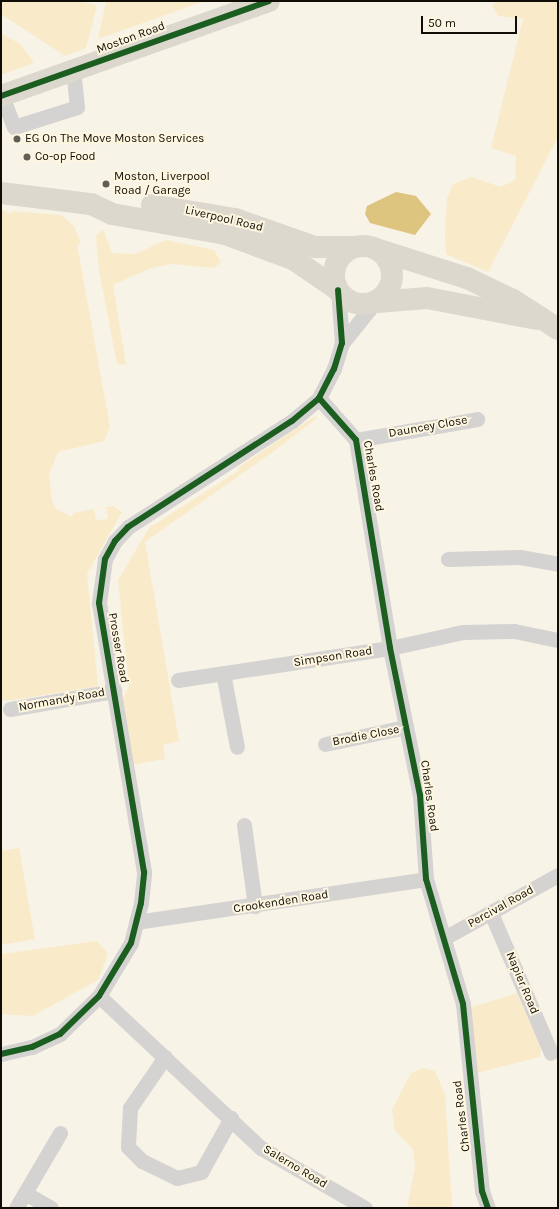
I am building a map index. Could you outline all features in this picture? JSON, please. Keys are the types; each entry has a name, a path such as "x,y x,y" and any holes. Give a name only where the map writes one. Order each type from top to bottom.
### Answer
{"highway":[{"name":"Moston Road","path":"2,96 269,1"},
{"name":"Liverpool Road","path":"1,193 91,204 113,200 194,211 253,224 315,247 354,247"},
{"name":"Liverpool Road","path":"91,204 112,214 180,224 246,240 293,259 337,290"},
{"path":"354,247 379,250 467,278 552,324 427,298 354,303 337,290 334,279 338,259 354,247"},
{"path":"376,302 391,286 393,276 387,257 379,250"}],"street":[{"path":"2,96 7,129 77,107 73,70"},
{"name":"Prosser Road","path":"1,1054 32,1046 60,1034 99,996 116,972 136,922 144,872 99,603 100,579 115,541 128,527 286,425 319,398 334,369 342,343 337,290"},
{"name":"Prosser Road","path":"342,343 376,302"},
{"name":"Charles Road","path":"319,398 356,440 390,648 420,795 426,879 463,1004 482,1191 488,1208"},
{"name":"Dauncey Close","path":"356,440 476,419"},
{"path":"448,559 520,557 558,564"},
{"name":"Simpson Road","path":"178,680 390,648 463,632 514,631 558,640"},
{"path":"223,673 237,747"},
{"name":"Normandy Road","path":"10,709 114,691"},
{"name":"Brodie Close","path":"325,744 406,728"},
{"path":"244,825 254,906"},
{"name":"Percival Road","path":"444,938 492,913 558,875"},
{"name":"Crookenden Road","path":"136,922 254,906 426,879"},
{"name":"Napier Road","path":"492,913 551,1054"},
{"name":"Salerno Road","path":"99,996 231,1118 261,1148 365,1208"},
{"path":"165,1057 130,1108 128,1147 142,1161 177,1178 201,1172 231,1118"},
{"path":"16,1208 60,1133"},
{"path":"25,1193 51,1208"}],"shaded area":[{"path":"1,1 74,1 97,5 86,48 65,56 1,14"},
{"path":"106,1 205,1 98,39"},
{"path":"497,1 558,1 558,137 488,272 446,254 445,233 447,198 453,184 471,177 501,187 515,180 516,156 491,148 523,19 498,16 492,6"},
{"path":"1,33 20,44 34,63 1,75"},
{"path":"396,192 416,196 431,214 415,235 370,223 365,214 367,206"},
{"path":"1,209 11,214 12,211 61,215 74,226 81,243 77,244 110,427 104,441 58,452 49,474 52,500 56,509 72,517 74,513 94,509 96,520 108,519 107,508 96,509 113,506 122,512 87,574 98,686 14,700 1,700"},
{"path":"103,229 112,253 135,254 166,240 214,250 221,262 214,268 172,264 151,268 113,285 126,365 117,364 99,270 96,236"},
{"path":"315,416 317,418 274,451 145,542 179,741 163,745 165,759 136,764 132,762 122,700 129,686 118,580 149,528 238,471 239,467"},
{"path":"19,848 35,939 1,945 1,851"},
{"path":"97,941 108,954 98,980 33,1016 1,1014 1,954"},
{"path":"517,993 541,1046 540,1057 473,1074 466,1009"},
{"path":"423,1068 435,1071 445,1095 452,1208 407,1208 415,1167 413,1149 395,1131 392,1110 411,1073"}],"cycle path":[{"path":"1,96 269,1"},
{"path":"1,1054 32,1047 60,1034 99,996 131,943 141,903 144,872 99,603 105,559 115,541 128,527 292,421 319,398 334,369 342,343 338,290"},
{"path":"319,398 356,440 390,648 420,795 426,879 463,1004 482,1191 488,1208"}],"place":[{"name":"EG On The Move Moston Services","path":"17,139"},
{"name":"Co-op Food","path":"27,157"},
{"name":"Moston, Liverpool Road / Garage","path":"106,184"}]}
